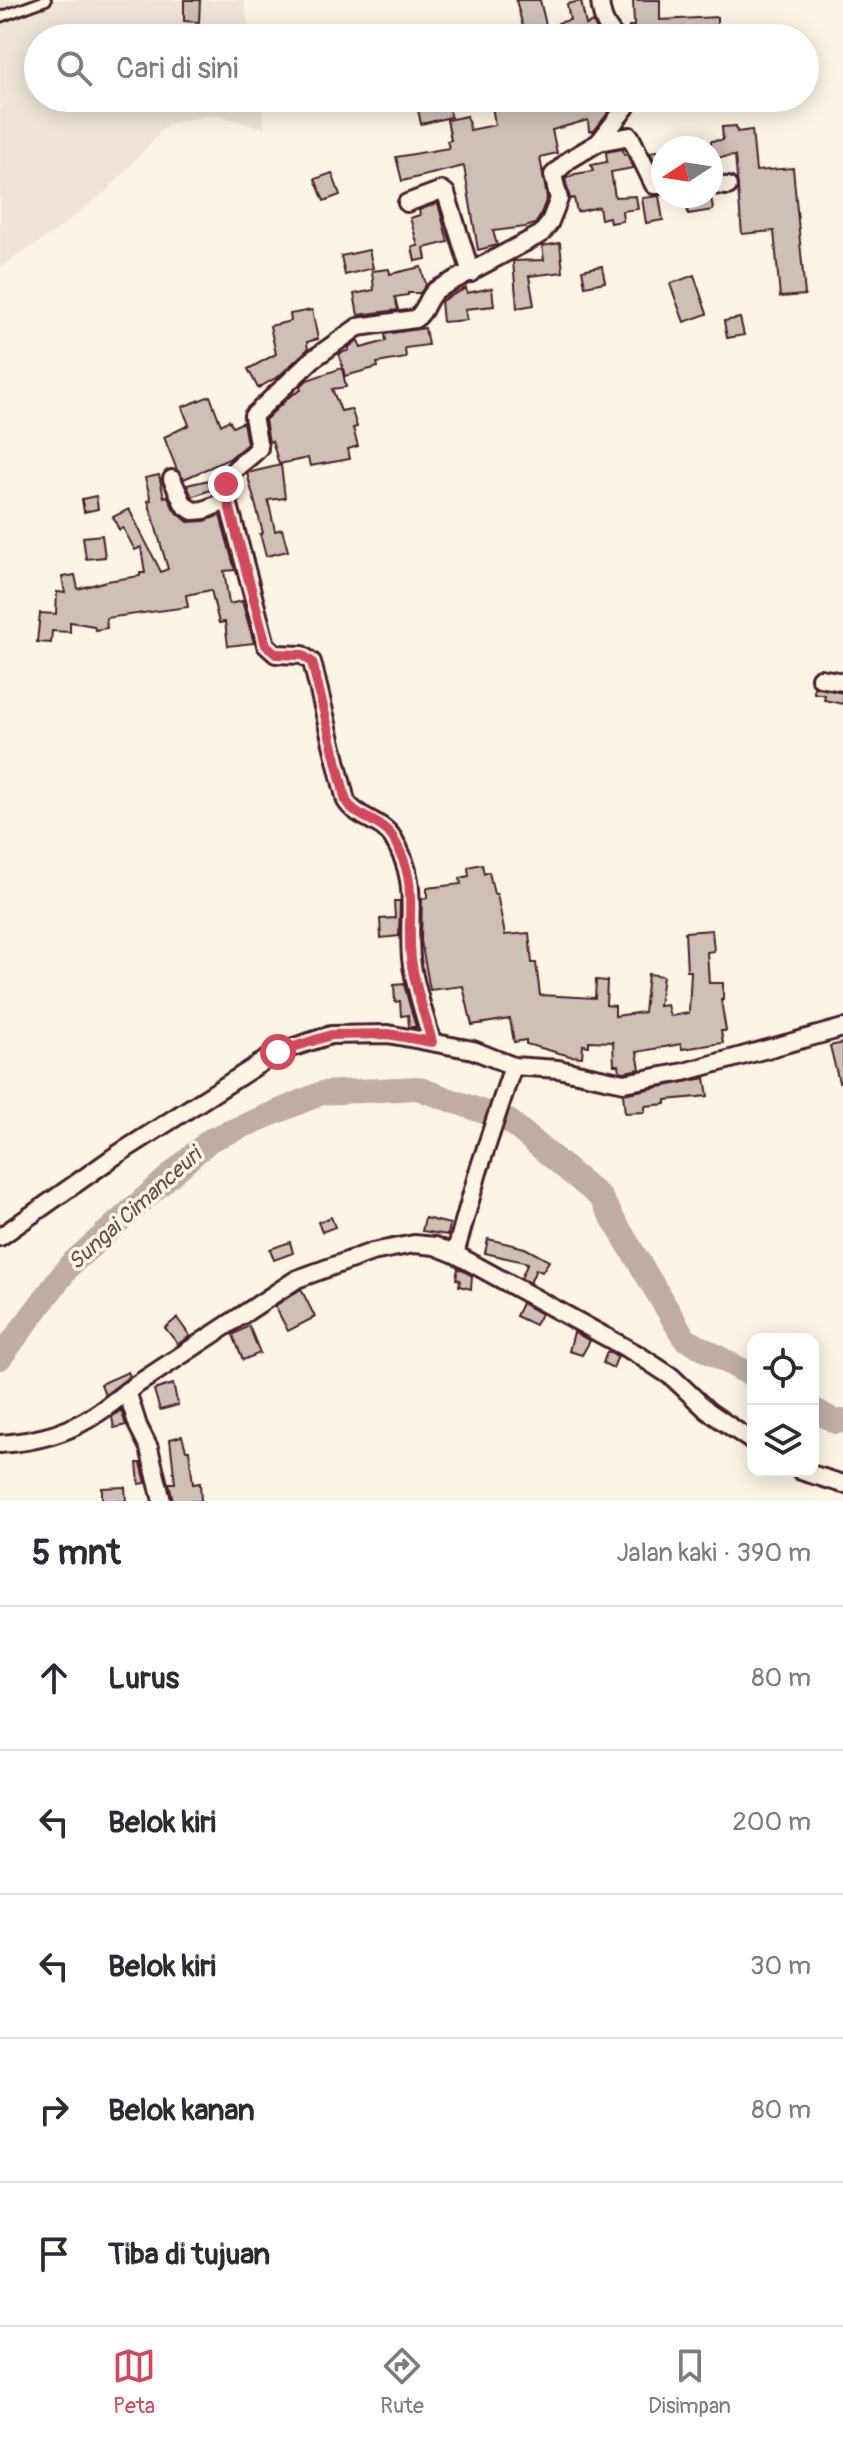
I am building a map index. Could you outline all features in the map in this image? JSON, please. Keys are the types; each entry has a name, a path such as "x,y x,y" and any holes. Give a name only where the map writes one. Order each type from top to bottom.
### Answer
{"street":[{"path":"600,0 605,24"},
{"path":"599,142 622,112"},
{"path":"432,1042 411,960 413,900 407,871 392,837 383,826 350,808 346,801 312,662 302,655 276,654 266,645 225,490 229,474 259,448 253,416 313,359 358,327 415,319 422,315 428,297 436,290 541,234 549,224 559,199 553,175 569,160 599,142 630,136 651,179"},
{"path":"407,203 442,190 446,193 471,273"},
{"path":"172,479 184,505 193,511 228,500"},
{"path":"820,678 843,682"},
{"path":"0,1237 115,1156 278,1052 331,1035 388,1034 473,1050 512,1071 558,1069 624,1083 684,1072 843,1028"},
{"path":"455,1254 478,1172 512,1071"},
{"path":"0,1444 33,1442 85,1422 297,1279 372,1252 414,1244 435,1246 455,1254 637,1354 672,1377 708,1411 747,1438"},
{"path":"127,1391 149,1448 162,1501"},
{"path":"819,1477 843,1484"}],"lane":[{"path":"0,17 46,0"}],"shaded area":[{"path":"0,0 244,0 248,24 24,24 24,112 262,112 265,129 214,114 168,124 111,187 56,231 0,267"}],"building":[{"path":"184,0 200,0 199,22 184,21"},
{"path":"516,0 540,0 546,24 522,24"},
{"path":"633,0 660,0 660,20 717,17 717,24 634,24"},
{"path":"581,1 586,24 558,24 570,20 567,4"},
{"path":"418,112 450,112 451,117 421,124"},
{"path":"493,112 609,112 594,131 589,131 588,120 552,130 557,153 540,157 547,198 539,218 535,224 525,227 493,231 497,245 478,250 464,166 402,181 396,157 449,148 447,141 451,140 447,120 467,116 470,130 495,125"},
{"path":"736,126 737,132 752,130 756,171 793,168 805,295 780,297 774,231 742,234 735,156 723,157 722,127"},
{"path":"623,149 633,168 611,172 615,197 636,196 638,209 622,211 623,221 610,223 609,217 601,219 599,207 577,212 565,179 593,171 591,165 607,162 606,152"},
{"path":"332,173 340,195 324,201 315,179"},
{"path":"651,197 651,208 661,208 663,220 646,223 642,198"},
{"path":"438,203 448,242 424,248 426,259 415,261 412,247 418,246 410,218 420,215 419,210"},
{"path":"687,208 713,208 713,210 688,214"},
{"path":"560,243 563,272 529,276 534,305 517,308 513,261 544,260 542,246"},
{"path":"369,250 373,268 345,275 341,256"},
{"path":"602,266 605,282 585,286 582,270"},
{"path":"421,267 426,285 420,293 395,297 398,310 358,315 354,294 374,290 372,271 389,269 390,274"},
{"path":"694,275 707,314 684,322 670,284"},
{"path":"466,288 467,293 492,288 494,306 465,309 467,320 443,322 441,301"},
{"path":"312,310 318,339 307,342 308,349 279,376 258,388 248,369 276,354 270,326 291,321 290,314"},
{"path":"740,318 744,335 727,338 724,321"},
{"path":"425,328 428,345 405,348 406,358 377,363 378,367 345,376 339,354 349,350 358,340 361,348 386,341 385,334"},
{"path":"342,368 346,387 332,389 341,411 351,409 357,427 353,428 358,446 348,449 350,459 310,466 308,458 279,464 272,441 269,442 265,420 290,396 301,390 300,387 307,380"},
{"path":"210,396 221,425 229,420 233,427 243,422 247,444 229,459 184,479 177,470 164,437 189,425 182,407"},
{"path":"281,465 285,498 268,500 275,531 282,529 288,551 266,556 247,473"},
{"path":"159,475 164,497 168,496 174,510 188,522 205,521 220,515 235,570 224,571 229,604 242,601 254,643 228,646 225,622 219,623 211,590 186,595 188,607 106,618 107,628 95,630 94,626 70,622 70,632 52,631 51,643 37,642 40,613 56,614 57,592 65,593 62,577 75,575 78,589 145,573 141,547 135,550 113,517 129,509 161,572 168,569 148,501 151,500 145,478"},
{"path":"209,480 213,489 192,497 187,485"},
{"path":"96,496 98,509 84,512 82,499"},
{"path":"102,535 105,557 86,559 83,537"},
{"path":"814,687 843,693 843,704 824,700 825,695 814,693"},
{"path":"482,864 484,874 489,872 494,894 497,894 505,935 529,933 540,995 595,998 596,980 607,981 606,1005 615,1006 615,1016 644,1012 648,974 663,976 659,1006 667,1005 670,1016 689,1013 691,971 687,971 685,932 712,930 714,951 707,952 709,983 723,983 721,1000 726,1031 721,1031 723,1043 682,1049 681,1044 637,1052 640,1069 624,1072 620,1071 619,1065 614,1065 613,1042 589,1041 589,1046 583,1045 582,1057 570,1056 526,1044 526,1040 514,1042 510,1019 472,1025 463,986 430,990 421,941 422,899 427,898 427,888 461,884 460,878 469,876 468,867"},
{"path":"394,901 400,901 399,936 381,938 380,919 395,918"},
{"path":"404,984 416,1027 409,1027 408,1015 401,1016 400,1001 395,1002 394,985"},
{"path":"843,1043 843,1081 839,1082 830,1046"},
{"path":"705,1078 708,1096 666,1100 666,1104 645,1106 645,1112 625,1113 623,1094"},
{"path":"331,1217 335,1227 322,1232 318,1222"},
{"path":"425,1218 450,1224 448,1235 422,1231"},
{"path":"488,1239 525,1248 549,1261 542,1272 536,1269 530,1283 521,1278 528,1263 485,1253"},
{"path":"290,1242 293,1253 274,1260 270,1249"},
{"path":"458,1268 472,1276 471,1289 459,1286 460,1280 456,1279"},
{"path":"301,1289 315,1317 288,1331 275,1306"},
{"path":"522,1303 541,1314 535,1325 516,1316"},
{"path":"177,1318 190,1336 178,1344 165,1328"},
{"path":"249,1326 260,1353 243,1360 233,1335"},
{"path":"574,1332 590,1341 582,1355 569,1351"},
{"path":"607,1352 618,1356 613,1368 603,1363"},
{"path":"128,1372 130,1376 105,1395 101,1384"},
{"path":"173,1384 178,1405 160,1410 154,1390"},
{"path":"121,1410 126,1425 114,1428 112,1417"},
{"path":"182,1436 186,1450 189,1450 193,1484 200,1483 201,1501 173,1501 169,1483 175,1483 170,1439"},
{"path":"137,1463 141,1463 146,1483 139,1484"},
{"path":"125,1487 126,1501 102,1501 102,1488"}],"waterway":[{"name":"Sungai Cimanceuri","path":"0,1358 70,1265 210,1140 322,1093 417,1088 509,1121 600,1197 685,1339 747,1373"},
{"name":"Sungai Cimanceuri","path":"819,1412 836,1422 843,1421"}],"route":[{"path":"226,484 225,490 266,645 269,651 276,654 302,655 312,662 346,801 350,808 383,826 392,837 407,871 413,900 411,960 432,1042 388,1034 331,1035 278,1052"}]}
